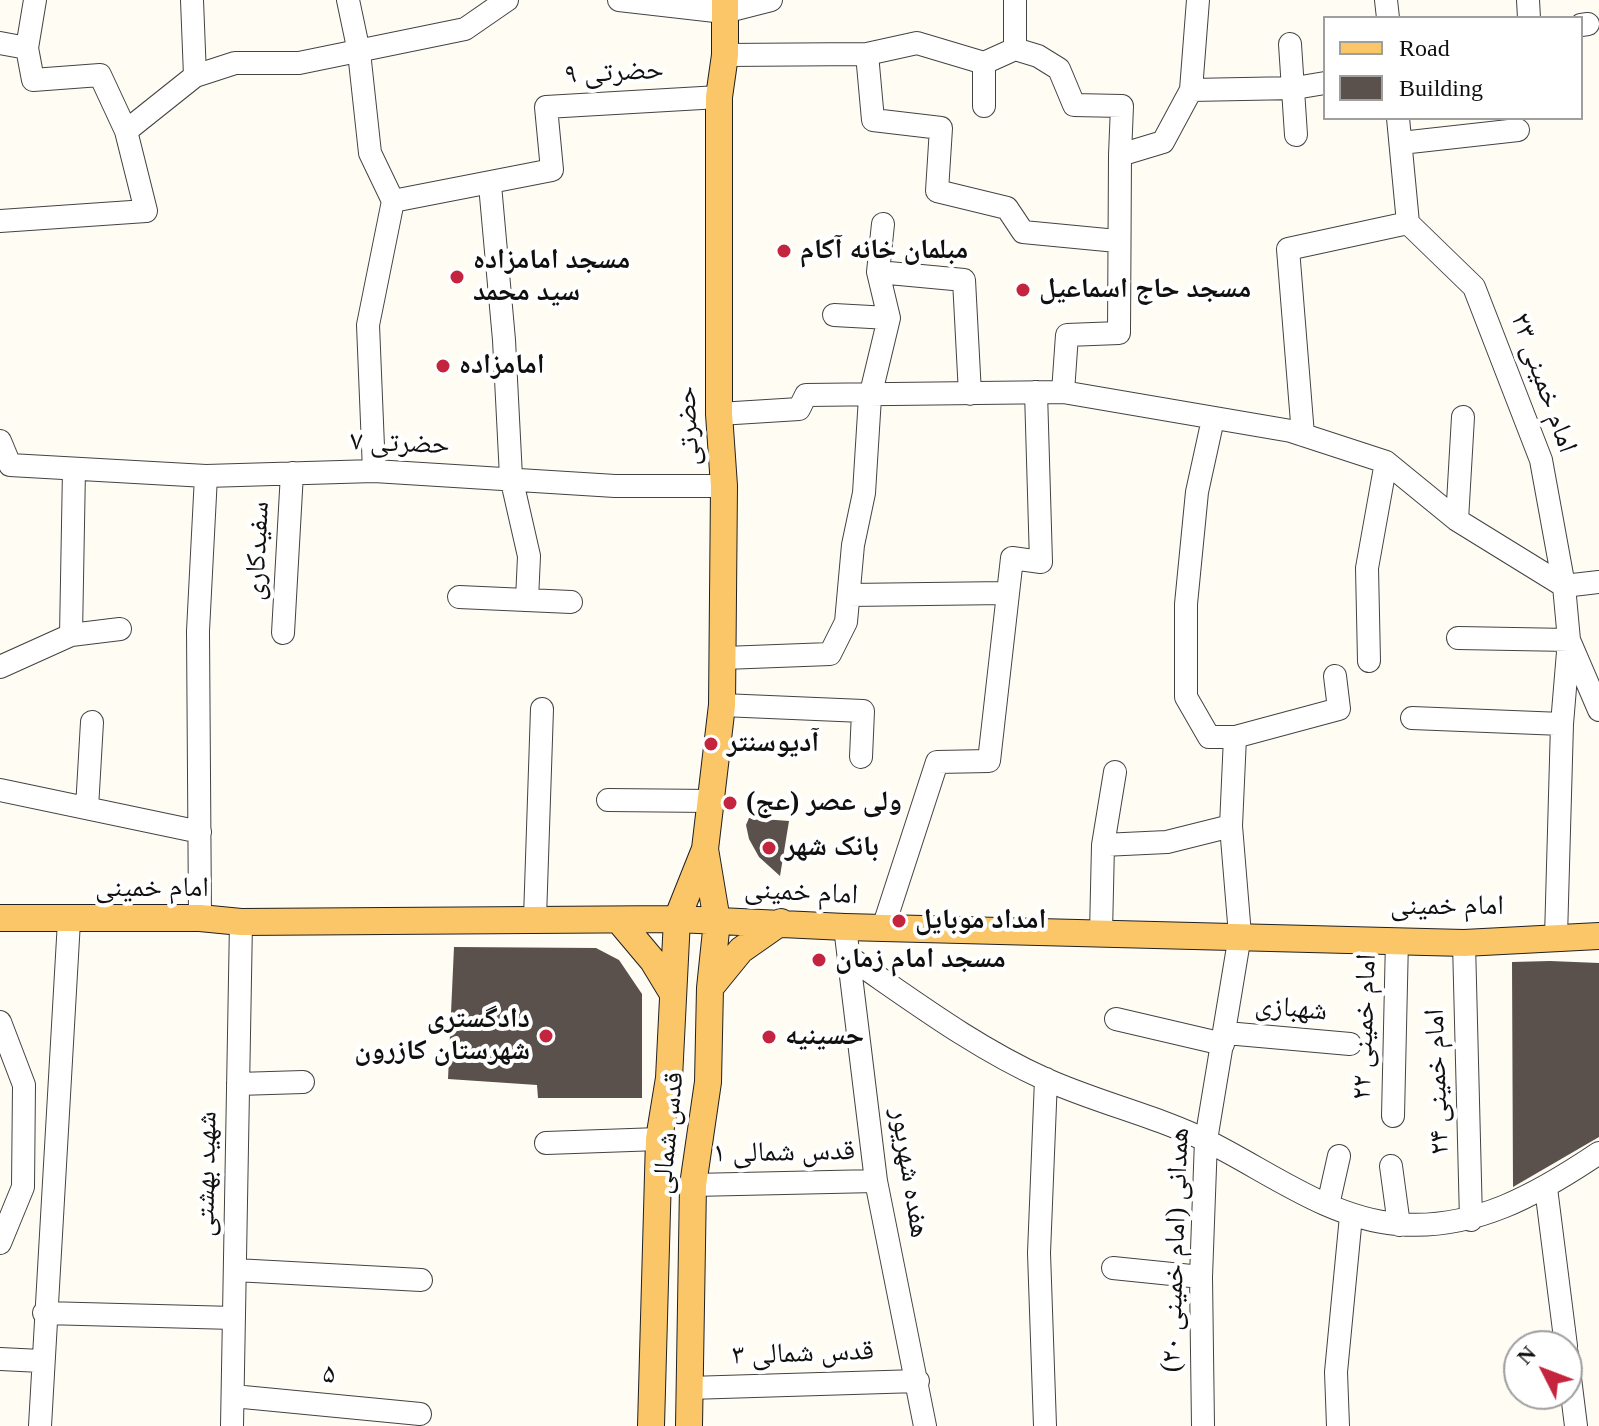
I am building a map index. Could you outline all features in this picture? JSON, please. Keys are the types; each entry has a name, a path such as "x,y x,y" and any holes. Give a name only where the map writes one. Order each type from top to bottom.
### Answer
{"main road":[{"name":"حضرتی","path":"705,849 722,705 724,658 724,486 719,414 719,97 725,55 724,6"},
{"name":"قدس شمالی","path":"651,1426 659,1139 669,1078 677,919 705,849"},
{"name":"قدس شمالی","path":"689,1426 693,1185 708,1082 710,988 717,921 705,849"},
{"name":"امام خمینی","path":"0,918 69,921 200,918 241,922 535,918 621,923 677,919 845,927 1464,943 1599,936"},
{"path":"710,988 741,950 781,922"},
{"path":"621,923 653,961 673,994"}],"street":[{"path":"0,221 146,211 126,131 100,75 33,80 27,48 35,0"},
{"path":"192,0 195,76"},
{"path":"348,0 359,52 370,153 393,201 368,325 374,471"},
{"path":"126,131 195,76 235,63 299,63 465,29 507,0"},
{"path":"620,0 724,6 771,0"},
{"path":"1015,0 1015,49"},
{"path":"1120,155 1163,142 1191,90 1198,0"},
{"path":"0,43 27,48"},
{"path":"725,55 867,54 917,43 984,63 1015,49 1038,56 1059,69 1074,105 1122,106 1117,241 1119,333 1067,335 1063,392"},
{"path":"1290,44 1296,135"},
{"path":"867,54 873,120 941,128 937,191 1007,208 1023,232 1117,241"},
{"path":"984,63 984,106"},
{"path":"1191,90 1295,88 1323,83"},
{"name":"حضرتی ۹","path":"393,201 490,185 552,170 546,107 719,97"},
{"path":"1303,435 1288,249 1408,223 1398,120"},
{"path":"1401,143 1518,130"},
{"path":"490,185 504,340 511,477 529,556 527,600"},
{"name":"امام خمینی ۲۳","path":"1408,223 1474,287 1541,460 1564,586 1569,640 1562,724 1556,937"},
{"path":"724,658 830,654 846,622 853,545 864,493 870,397 889,318 878,272 883,224"},
{"path":"878,272 964,280 970,394"},
{"path":"834,315 889,318"},
{"path":"719,414 799,409 806,395 870,397 933,392 1063,392 1303,435 1386,462 1457,520 1564,586 1599,582"},
{"path":"883,928 937,762 989,761 1012,558 1041,562 1036,392"},
{"path":"1457,520 1463,417"},
{"path":"1213,419 1194,520 1186,604 1186,697 1209,737 1235,737 1339,709 1335,676"},
{"path":"0,441 5,471"},
{"path":"1369,661 1367,568 1386,462"},
{"path":"71,635 74,469"},
{"name":"حضرتی ۷","path":"5,471 74,469 206,476 374,471 511,477 615,486 724,486"},
{"name":"سفیدکاری","path":"283,633 292,473"},
{"path":"200,918 198,631 206,476"},
{"path":"849,595 1006,593"},
{"path":"459,597 571,602"},
{"path":"0,667 71,635 120,629"},
{"path":"1458,638 1569,640 1599,704"},
{"path":"722,705 863,711 861,757"},
{"path":"535,918 542,709"},
{"path":"1412,718 1562,724"},
{"path":"87,808 92,722"},
{"name":"همدانی (امام خمینی ۲۰)","path":"1203,1426 1201,1277 1206,1140 1240,935 1231,826 1235,737"},
{"path":"1101,933 1103,845 1115,772"},
{"path":"0,790 200,832"},
{"path":"608,800 711,801"},
{"path":"1103,845 1167,842 1231,826"},
{"path":"40,1426 41,1361 69,921"},
{"name":"شهید بهشتی","path":"232,1426 241,922"},
{"name":"هفده شهریور","path":"845,927 876,1181 925,1426"},
{"name":"امام خمینی ۲۲","path":"1393,1116 1397,940"},
{"name":"امام خمینی ۲۴","path":"1464,943 1471,1220"},
{"path":"849,957 992,1053 1046,1079 1206,1140 1351,1216 1399,1225 1471,1220 1546,1188 1599,1153"},
{"name":"شهبازی","path":"1116,1019 1224,1039 1350,1044"},
{"path":"0,1022 24,1085 23,1187 0,1243"},
{"path":"1045,1426 1039,1253 1046,1079"},
{"path":"238,1084 303,1082"},
{"path":"546,1143 659,1139"},
{"path":"1328,1205 1339,1156"},
{"path":"1391,1166 1399,1225"},
{"name":"قدس شمالی ۱","path":"693,1185 876,1181"},
{"path":"1546,1188 1564,1330"},
{"path":"1338,1426 1336,1372 1351,1216"},
{"path":"1113,1268 1201,1277"},
{"path":"235,1270 421,1280"},
{"path":"44,1313 234,1318"},
{"path":"0,1359 41,1361"},
{"name":"۳ قدس شمالی","path":"689,1388 918,1381"},
{"name":"۵","path":"233,1396 420,1414"}],"building":[{"name":"بانک شهر","path":"749,818 789,821 780,876 759,857 749,839 746,825"},
{"name":"دادگستری شهرستان کازرون","path":"454,947 596,948 619,960 642,994 642,1098 538,1098 537,1085 448,1079"},
{"path":"1512,962 1599,963 1599,1137 1513,1187"}],"place":[{"name":"مبلمان خانه آکام","path":"784,251"},
{"name":"مسجد امامزاده سید محمد","path":"457,277"},
{"name":"مسجد حاج اسماعیل","path":"1023,290"},
{"name":"امامزاده","path":"443,366"},
{"name":"آدیوسنتر","path":"711,744"},
{"name":"ولی عصر (عج)","path":"730,803"},
{"name":"بانک شهر","path":"769,848"},
{"name":"امداد موبایل","path":"899,921"},
{"name":"مسجد امام زمان","path":"819,960"},
{"name":"دادگستری شهرستان کازرون","path":"546,1036"},
{"name":"حسینیه","path":"769,1037"}]}
